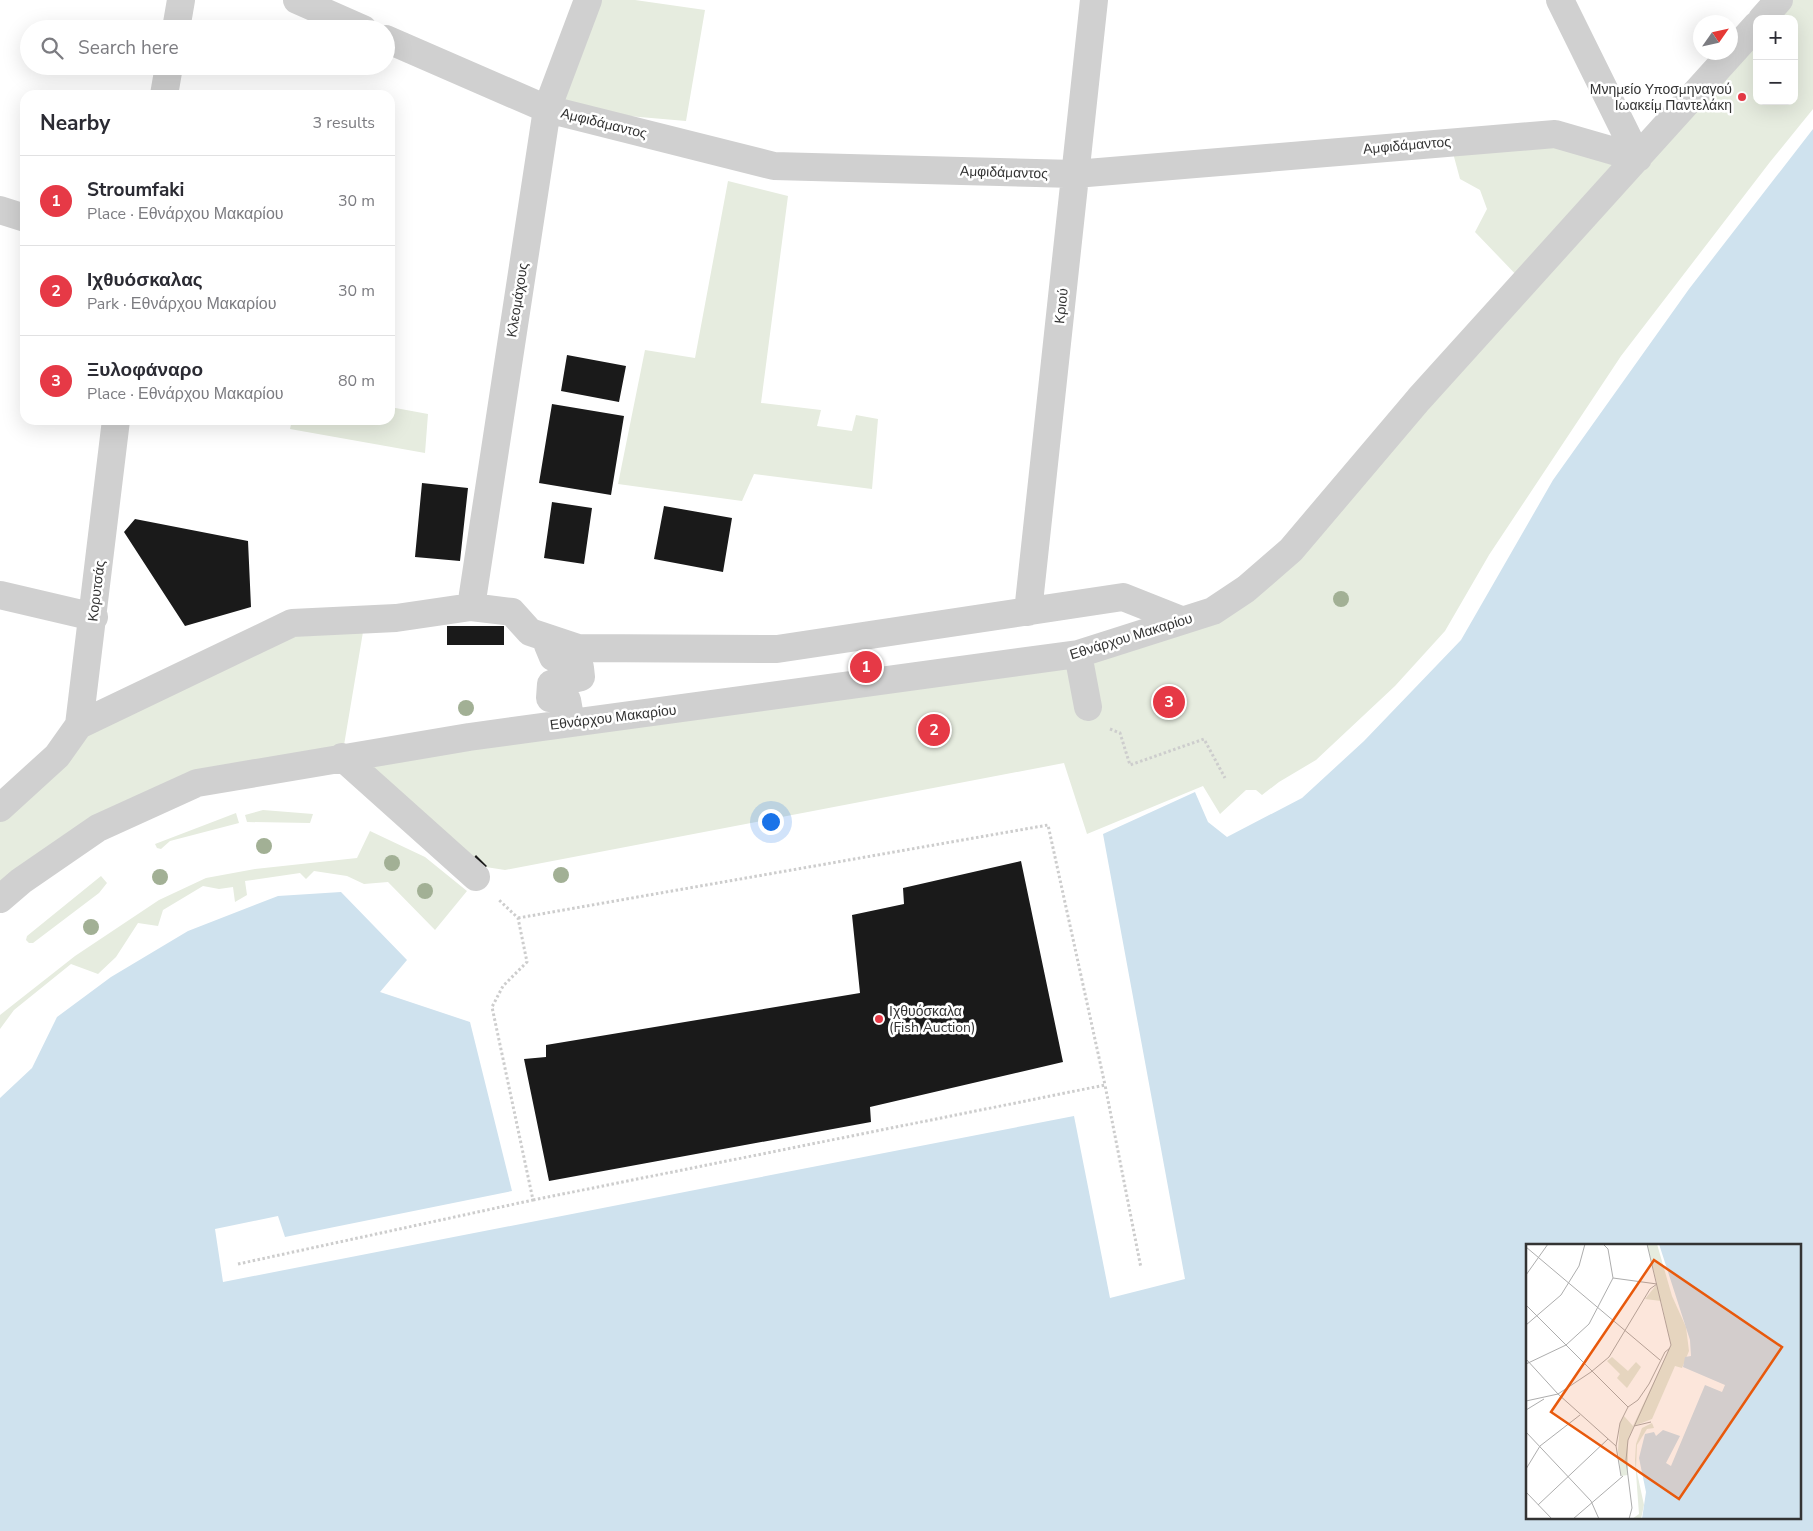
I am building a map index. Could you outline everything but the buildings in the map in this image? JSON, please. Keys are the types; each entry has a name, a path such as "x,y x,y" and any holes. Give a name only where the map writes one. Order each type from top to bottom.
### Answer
{"street":[{"path":"178,20 181,0"},
{"path":"297,0 343,20"},
{"name":"Κλεομάχους","path":"471,607 547,109 588,0"},
{"name":"Κριού","path":"1028,612 1094,0"},
{"path":"1560,0 1638,158"},
{"path":"1766,15 1779,0"},
{"name":"Εθνάρχου Μακαρίου","path":"0,899 21,881 98,828 197,783 571,722 841,688 1078,654 1213,611 1246,589 1291,550 1425,392 1753,29"},
{"name":"Αμφιδάμαντος","path":"395,43 547,109 774,166 1076,174 1555,134 1638,158"},
{"path":"165,90 167,75"},
{"path":"0,210 20,216"},
{"name":"Κορυτσάς","path":"0,808 57,756 79,725 94,617 115,425"},
{"path":"0,595 94,617"},
{"path":"79,725 292,622 396,618 471,607 512,612 530,632 544,635 578,648 777,649 1123,598 1182,620"},
{"path":"544,635 553,657 580,668 582,677 551,684 550,698 567,700 571,722"},
{"path":"1078,654 1088,707"},
{"path":"342,758 476,877"}],"path":[{"path":"1088,707 1100,725 1120,733 1130,765 1204,739 1225,778"},
{"path":"518,918 1048,825 1105,1085 1141,1268"},
{"path":"476,877 518,918 527,962 503,986 492,1007 533,1200"},
{"path":"238,1264 533,1200 1105,1085"}],"shaded area":[{"path":"588,0 635,0 705,10 686,121 547,109"},
{"path":"1779,0 1813,0 1813,109 1621,356 1489,555 1445,631 1395,686 1316,760 1279,782 1262,795 1256,790 1246,790 1220,814 1203,786 1087,834 1064,763 505,870 460,863 342,758 197,783 0,899 0,808 79,725 292,623 365,620 342,757 1032,662 1246,589 1523,282 1475,232 1487,209 1480,190 1460,179 1450,142 1481,139 1638,158 1726,60 1738,60 1738,46 1753,29 1753,105 1798,105 1798,15 1766,15"},
{"path":"728,181 788,196 761,403 821,410 817,426 852,431 856,415 878,419 872,489 754,474 742,501 618,484 645,350 695,358"},
{"path":"395,408 428,414 425,453 290,429 291,425 395,425"},
{"path":"263,810 313,814 310,823 247,822 245,815"},
{"path":"236,813 239,823 170,841 161,849 157,848 155,844"},
{"path":"370,831 425,857 467,891 435,930 388,882 364,884 347,876 314,871 306,879 300,873 245,881 247,895 235,902 233,887 219,889 203,886 163,910 158,926 138,923 116,957 98,974 71,964 14,1010 0,1029 0,1015 75,956 159,900 206,878 255,869 357,858"},
{"path":"101,876 107,883 99,893 33,943 29,943 26,940 27,936"}],"water":[{"path":"1813,129 1813,1531 0,1531 0,1098 32,1068 57,1017 111,977 188,931 278,896 341,892 407,960 380,992 470,1022 512,1191 285,1237 278,1216 215,1229 223,1282 1074,1116 1110,1298 1185,1279 1103,834 1195,792 1208,822 1227,837 1302,798 1364,741 1461,640 1553,480 1689,289"}],"place":[{"name":"Μνημείο Υποσμηναγού Ιωακείμ Παντελάκη","path":"1742,97"},
{"name":"Stroumfaki","path":"866,667"},
{"name":"Ξυλοφάναρο","path":"1169,702"},
{"name":"Ιχθυόσκαλας","path":"934,730"},
{"name":"Ιχθυόσκαλα (Fish Auction)","path":"879,1019"}]}
